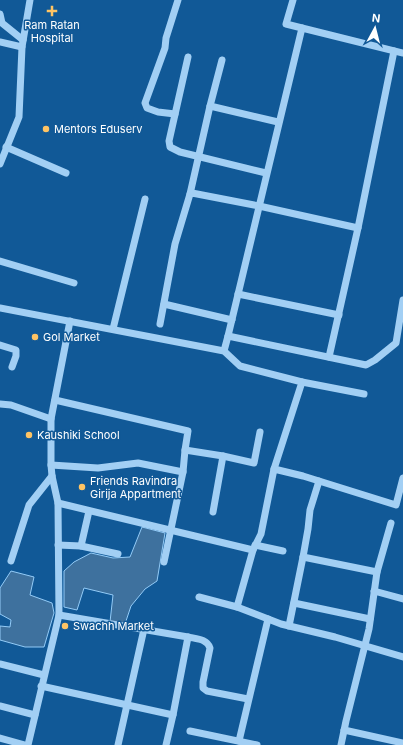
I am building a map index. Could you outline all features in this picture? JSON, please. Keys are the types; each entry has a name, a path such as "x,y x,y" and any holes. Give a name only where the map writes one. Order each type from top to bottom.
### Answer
{"street":[{"path":"0,164 19,117 22,43 30,0"},
{"path":"175,114 158,112 147,108 145,103 165,48 166,38 178,0"},
{"path":"292,0 286,24 403,53"},
{"path":"0,14 2,23 22,43"},
{"path":"224,351 278,122 302,28"},
{"path":"0,42 22,43"},
{"path":"329,357 358,228 394,51"},
{"path":"188,57 169,141 170,147 180,152 266,173"},
{"path":"160,324 175,244 190,194 222,60"},
{"path":"210,106 278,122"},
{"path":"6,147 66,173"},
{"path":"190,194 196,193 358,228"},
{"path":"113,329 145,199"},
{"path":"0,261 74,283"},
{"path":"238,294 339,315"},
{"path":"228,336 366,365 376,360 400,342 403,300"},
{"path":"164,304 232,320"},
{"path":"0,308 224,351 240,366 302,382 364,394"},
{"path":"0,738 26,745 59,615 58,503 51,465 51,419 70,321"},
{"path":"0,345 16,350 16,356 12,367"},
{"path":"238,607 254,547 261,534 274,469 302,382"},
{"path":"55,400 188,431 184,450 183,472 172,530 164,562"},
{"path":"0,404 11,405 51,419"},
{"path":"184,450 224,456 254,463 260,432"},
{"path":"213,512 224,456"},
{"path":"51,465 98,468 138,463 183,472"},
{"path":"274,469 319,481 396,505 400,503 403,478"},
{"path":"11,561 30,505 52,476"},
{"path":"289,626 303,557 310,510 319,481"},
{"path":"58,503 172,530 254,547 283,551"},
{"path":"81,546 89,511"},
{"path":"341,745 370,619 377,572 391,523"},
{"path":"58,544 81,546 118,554"},
{"path":"303,557 377,572"},
{"path":"374,591 403,599"},
{"path":"199,597 238,607 289,626 403,656"},
{"path":"294,603 370,619"},
{"path":"59,615 205,641 209,644 210,648 203,688 207,691 248,699"},
{"path":"239,741 268,619"},
{"path":"118,745 144,629"},
{"path":"166,745 188,637"},
{"path":"0,664 44,675"},
{"path":"41,686 173,715"},
{"path":"0,706 35,714"},
{"path":"344,730 403,743"},
{"path":"190,731 226,742 239,741 257,745"}],"water":[{"path":"142,527 165,533 157,581 145,589 131,606 125,624 110,622 113,595 84,588 77,610 64,607 64,571 74,562 91,553 113,558 130,557"},
{"path":"11,571 34,577 30,595 52,603 54,613 44,647 25,647 0,640 0,626 10,627 11,620 0,614 0,588"}],"place":[{"name":"Ram Ratan Hospital","path":"52,11"},
{"name":"Mentors Eduserv","path":"46,129"},
{"name":"Gol Market","path":"35,337"},
{"name":"Kaushiki School","path":"29,435"},
{"name":"Friends Ravindra Girija Appartment","path":"82,487"},
{"name":"Swachh Market","path":"65,626"}]}
